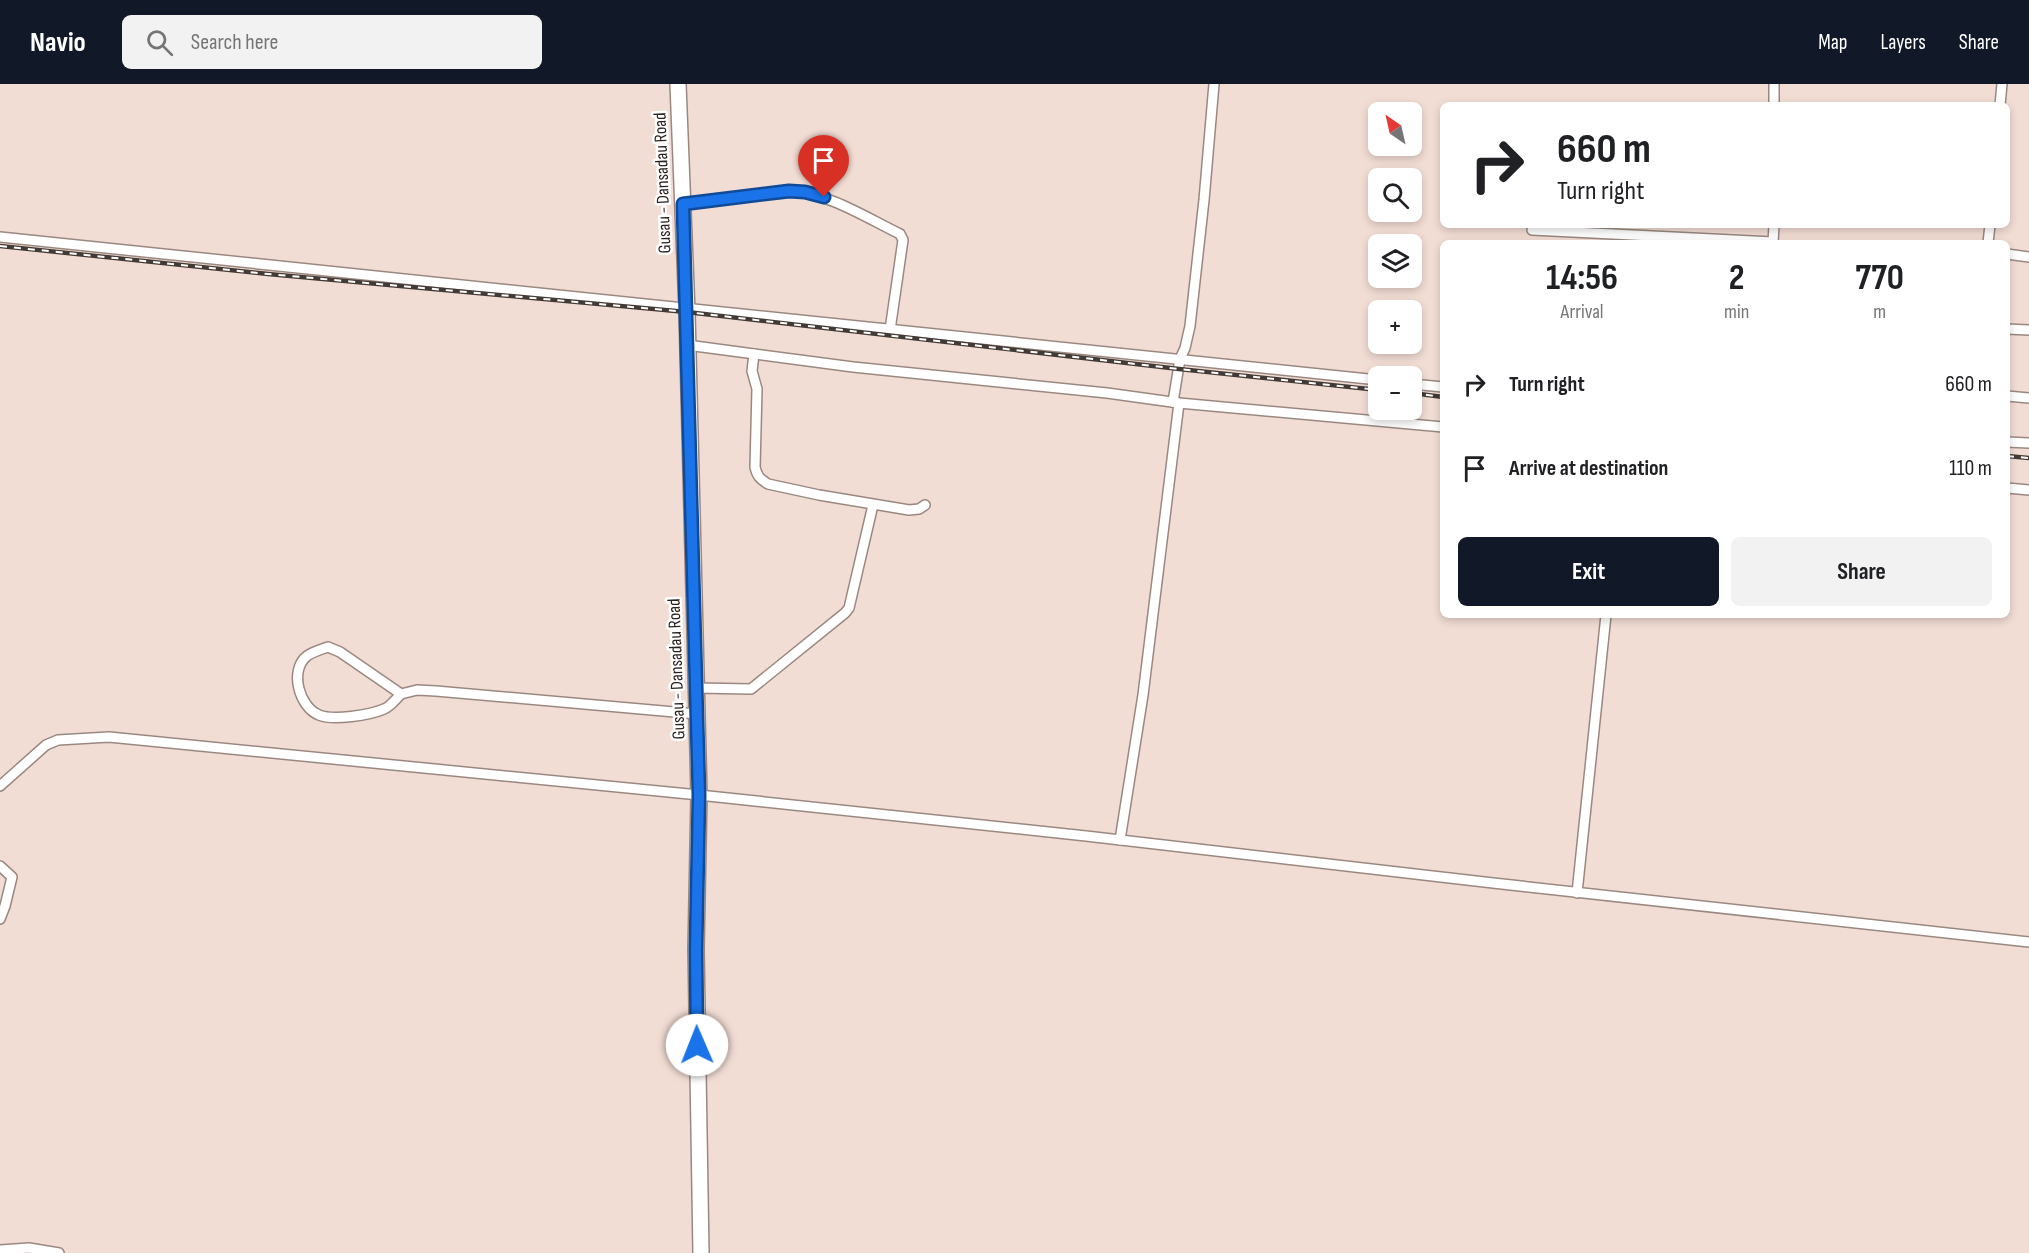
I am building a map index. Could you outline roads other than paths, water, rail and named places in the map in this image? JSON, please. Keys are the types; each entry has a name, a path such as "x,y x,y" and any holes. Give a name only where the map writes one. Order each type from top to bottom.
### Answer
{"main road":[{"name":"Gusau - Dansadau Road","path":"678,84 699,795 696,949 701,1253"}],"street":[{"path":"1120,840 1143,695 1180,359 1190,326 1214,84"},
{"path":"1774,84 1774,102"},
{"path":"2000,102 2002,84"},
{"path":"683,204 789,191 805,192 824,197 900,234 903,240 890,330"},
{"path":"1533,230 1624,239 1674,240"},
{"path":"0,237 1368,379"},
{"path":"2010,254 2029,257"},
{"path":"2010,329 2029,330"},
{"path":"687,345 853,367 1107,393 1176,403 1440,427"},
{"path":"753,354 752,371 757,389 754,467 761,480 768,484 873,505 909,510 919,509 925,505"},
{"path":"1422,385 1440,387"},
{"path":"2010,396 2029,398"},
{"path":"2010,442 2029,443"},
{"path":"2010,488 2029,490"},
{"path":"696,688 751,689 845,613 849,608 873,505"},
{"path":"1577,893 1606,618"},
{"path":"401,694 340,652 328,647 307,655 298,666 297,681 300,694 310,709 323,716 364,715 385,709 401,694 417,690 697,714"},
{"path":"0,786 46,745 58,740 109,737 699,795 2029,942"},
{"path":"0,866 12,877 0,919"},
{"path":"0,1250 13,1251 29,1248 59,1253"}],"railway":[{"path":"0,246 268,274 687,312 1368,389"},
{"path":"1422,394 1440,397"},
{"path":"2010,456 2029,458"}]}
